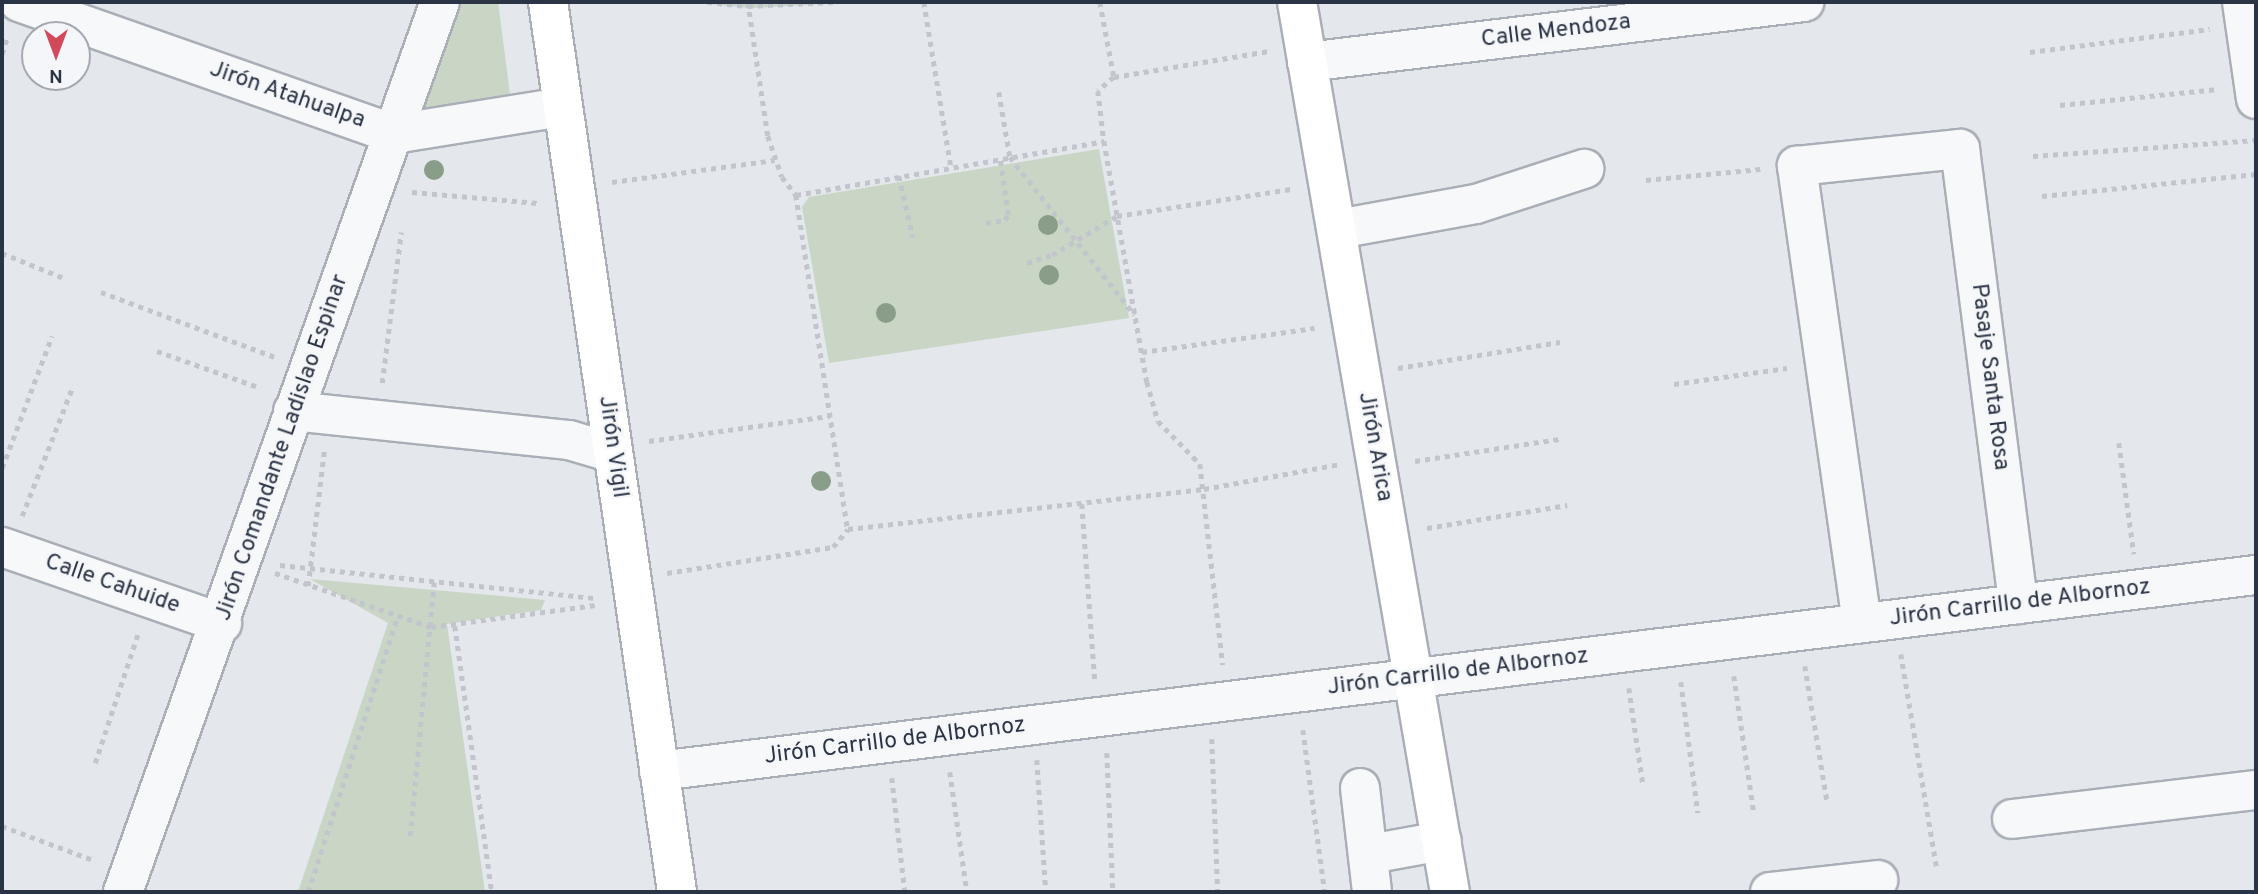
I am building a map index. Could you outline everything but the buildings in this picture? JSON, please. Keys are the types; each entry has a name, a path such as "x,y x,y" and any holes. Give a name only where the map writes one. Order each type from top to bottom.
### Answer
{"main road":[{"name":"Jirón Vigil","path":"548,2 677,892"},
{"name":"Jirón Arica","path":"1297,2 1294,56 1338,229 1450,892"}],"street":[{"name":"Jirón Atahualpa","path":"19,2 394,134 562,107"},
{"name":"Jirón Comandante Ladislao Espinar","path":"127,883 307,399 440,2"},
{"name":"Calle Mendoza","path":"1294,56 1700,8 1804,2"},
{"path":"2244,13 2255,92"},
{"name":"Pasaje Santa Rosa","path":"1797,166 1960,149 2018,604"},
{"path":"1797,166 1823,363 1879,621"},
{"path":"1338,229 1476,204 1584,169"},
{"path":"307,399 378,419 569,440 613,450"},
{"name":"Calle Cahuide","path":"5,548 149,600 222,623"},
{"name":"Jirón Carrillo de Albornoz","path":"659,771 1034,725 1100,704 1218,690 1297,693 2256,575"},
{"path":"1360,788 1370,853 1372,892"},
{"path":"2012,819 2256,790"},
{"path":"1370,853 1442,841"},
{"path":"1770,892 1878,880"}],"path":[{"path":"707,2 835,2"},
{"path":"924,2 951,167"},
{"path":"1100,2 1114,77"},
{"path":"748,4 775,160 796,195 848,529"},
{"path":"2030,52 2244,13"},
{"path":"1218,892 1218,690 1204,489 1200,464 1158,421 1135,316 1104,141 1098,91 1114,77 1294,56"},
{"path":"999,92 1010,157 1135,316"},
{"path":"2060,106 2255,92"},
{"path":"2033,156 2256,140"},
{"path":"796,195 1104,141"},
{"path":"986,223 1006,220 1008,215 1000,159"},
{"path":"609,183 775,160"},
{"path":"1646,180 1797,166"},
{"path":"2042,196 2256,174"},
{"path":"899,176 914,237"},
{"path":"404,203 411,183"},
{"path":"1027,262 1043,260 1117,216 1303,187"},
{"path":"408,192 544,204 542,192"},
{"path":"378,419 402,217"},
{"path":"390,243 395,230"},
{"path":"2,253 64,278"},
{"path":"102,292 307,399"},
{"path":"1142,352 1325,326"},
{"path":"2,468 52,337"},
{"path":"1362,374 1560,342"},
{"path":"157,351 307,399"},
{"path":"1674,384 1823,363"},
{"path":"5,548 73,386"},
{"path":"307,399 311,568 308,586"},
{"path":"613,450 829,416"},
{"path":"266,585 273,564 434,581 633,589 833,547 848,529 1204,489 1376,462 1559,439"},
{"path":"2119,443 2139,589"},
{"path":"1082,504 1113,892"},
{"path":"1389,534 1567,505"},
{"path":"271,572 397,618 431,627 455,626 596,605"},
{"path":"410,836 434,581"},
{"path":"95,763 149,600"},
{"path":"308,892 397,618"},
{"path":"1879,621 1937,869"},
{"path":"455,626 492,892"},
{"path":"1800,631 1827,800"},
{"path":"1728,640 1754,813"},
{"path":"1677,646 1698,813"},
{"path":"1623,652 1643,785"},
{"path":"1297,693 1325,892"},
{"path":"1034,725 1046,892"},
{"path":"945,736 967,892"},
{"path":"888,743 905,892"},
{"path":"2,826 127,883"}],"green space":[{"path":"452,2 498,2 510,94 421,110"},
{"path":"688,2 861,2 751,8"},
{"path":"1099,149 1129,318 829,363 802,207 809,197"},
{"path":"310,579 545,600 541,610 447,624 485,892 298,892 388,623"}]}
